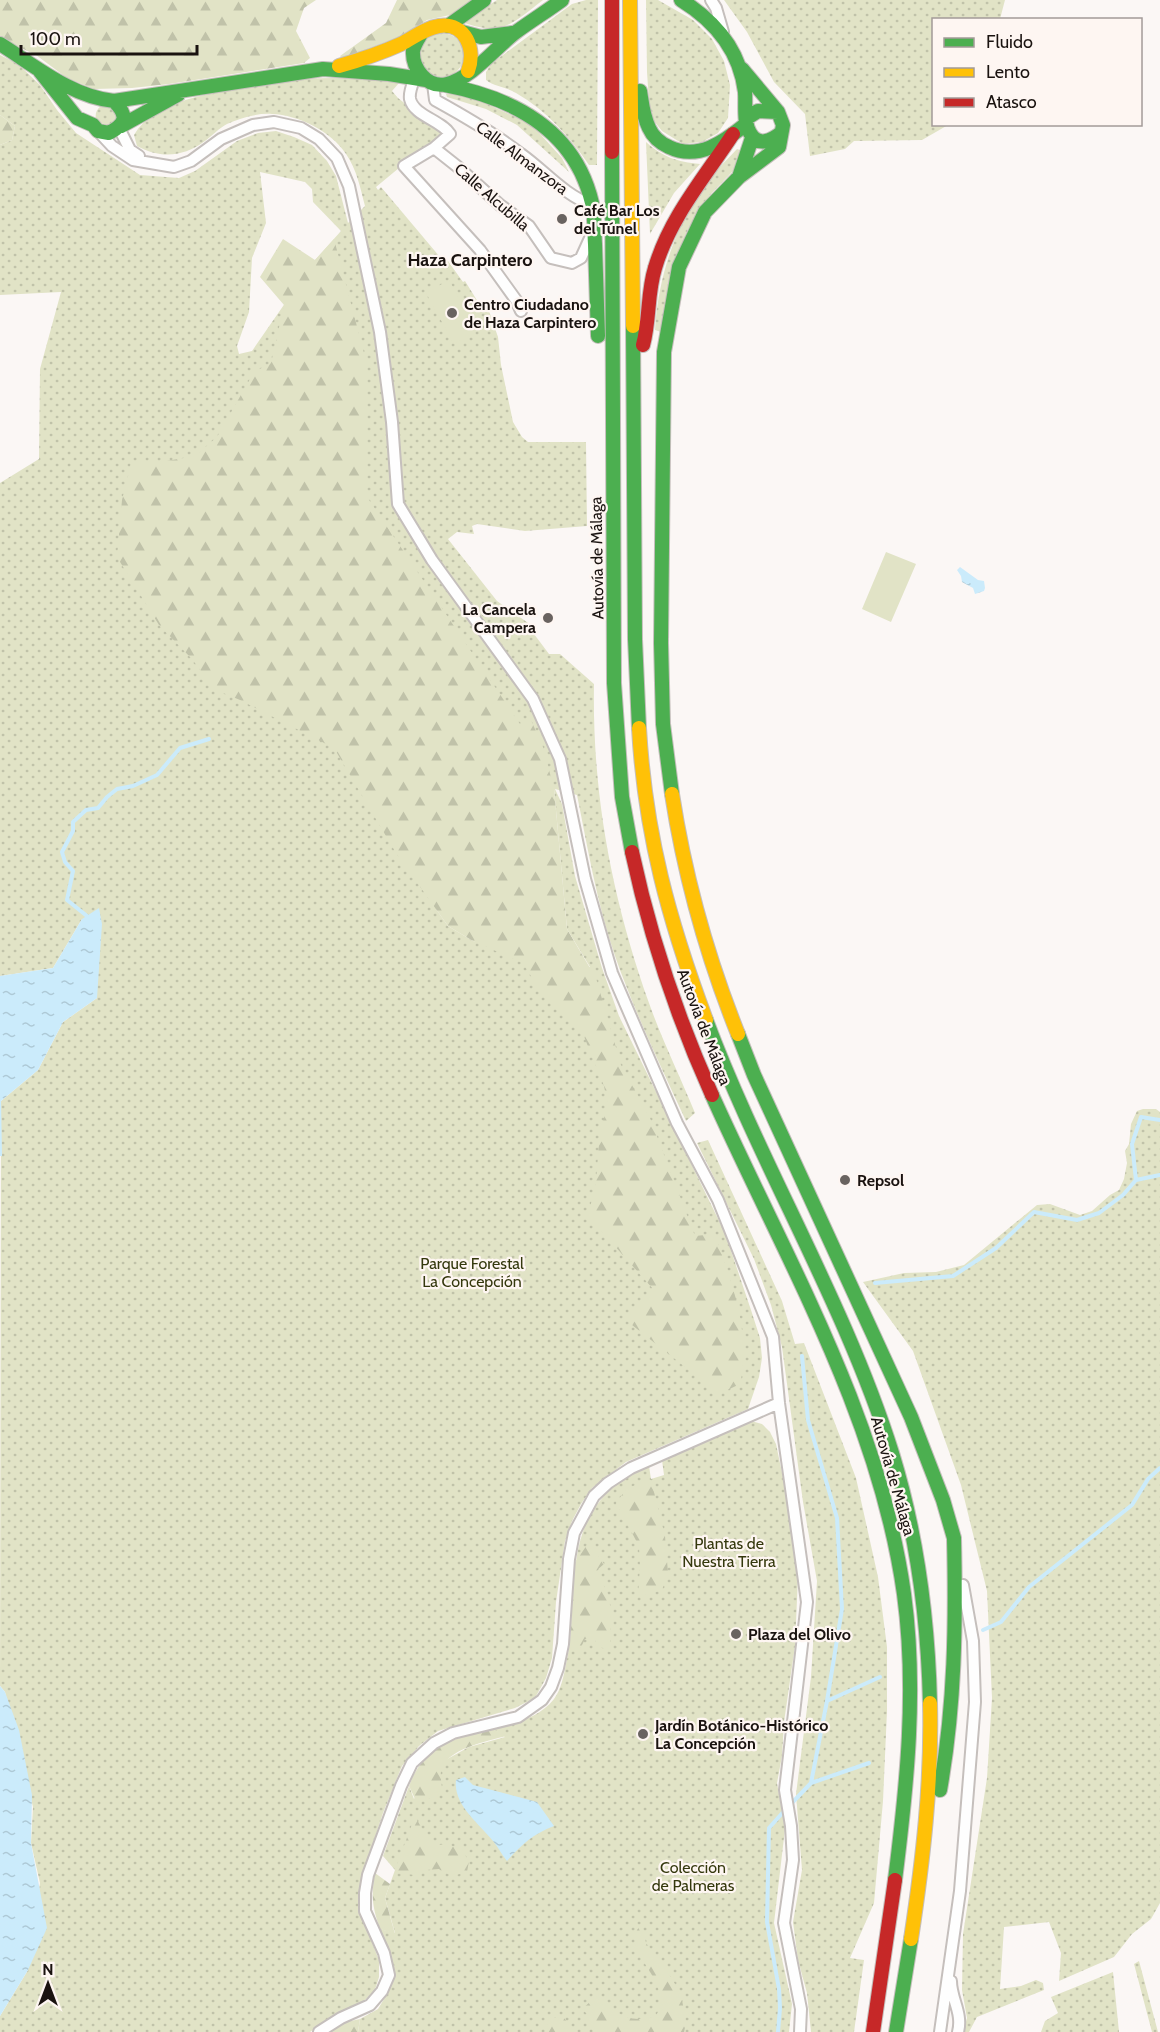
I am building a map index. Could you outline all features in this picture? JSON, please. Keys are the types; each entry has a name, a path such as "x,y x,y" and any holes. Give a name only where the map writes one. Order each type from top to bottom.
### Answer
{"main road":[{"path":"448,26 484,0"},
{"path":"421,34 416,41 412,58 419,75 430,82 462,78 516,32 562,0"},
{"name":"Autovía de Málaga","path":"612,0 613,555 616,712 622,802 641,894 671,993 712,1093 838,1365 868,1443 894,1534 906,1611 910,1676 907,1763 896,1869 873,2032"},
{"name":"Autovía de Málaga","path":"630,0 636,701 644,799 662,888 692,988 736,1095 855,1356 891,1452 907,1512 925,1608 930,1675 930,1765 920,1866 896,2032"},
{"path":"681,0 698,10 725,38 739,66 743,82 748,132 752,138 765,143 774,141 781,133"},
{"path":"327,69 361,59 438,25 448,26 474,37 489,38 516,32"},
{"path":"462,32 471,46 472,55 468,71"},
{"path":"0,44 68,87 108,100 123,111 124,118 120,127"},
{"path":"630,50 645,118 651,133 663,144 678,151 701,152 733,134"},
{"path":"739,66 778,112 783,125 779,147 739,177 705,212 679,267 664,352 661,643 663,724 680,844 693,902 714,975 754,1075 911,1417 944,1500 954,1538 956,1637 954,1688 935,1820 920,1866"},
{"path":"38,69 77,118 109,133 188,90"},
{"path":"95,128 90,118 91,111 95,104 108,100 327,69 389,74 473,89 502,99 545,126 577,164 589,190 593,205 595,234 598,345"},
{"path":"634,371 646,335 649,295 657,262 670,228 694,188 733,134 754,112 764,110 778,112"},
{"path":"739,177 752,138"},
{"path":"599,459 603,719"},
{"path":"618,849 645,955"},
{"path":"658,997 695,1090 758,1224"},
{"path":"822,1365 863,1466 887,1510"}],"street":[{"path":"711,0 716,8 725,38"},
{"path":"430,82 410,97 413,106 446,128 450,134 434,148 404,166 480,250 516,300 521,311"},
{"name":"Calle Almanzora","path":"430,82 435,100 476,122 521,153 576,199 593,205"},
{"path":"95,128 112,146 133,160 174,167 191,161 221,139 253,125 274,122 301,128 319,139 337,158 350,186 380,332 392,422 398,504 432,560 533,699 560,759 585,879 612,973 677,1123 718,1200 773,1337 779,1403 807,1602 785,1790 791,1826 793,1860 784,1923 801,2009 800,2032"},
{"path":"120,127 130,150 152,164"},
{"name":"Calle Alcubilla","path":"434,148 500,205 529,226 551,258 572,263 581,258 589,236 595,234"},
{"path":"320,2032 341,2018 370,2005 382,1991 389,1975 384,1953 365,1911 365,1893 368,1875 401,1786 412,1763 434,1743 453,1733 518,1717 542,1700 551,1687 563,1644 569,1559 574,1533 594,1496 608,1483 631,1468 779,1403"},
{"path":"940,2032 964,1848 975,1702 973,1641 954,1538"},
{"path":"950,1958 952,1960 951,1989 960,2017 958,2032"}],"green space":[{"path":"0,0 316,0 304,8 296,31 310,58 304,63 169,84 94,89 67,78 36,55 0,38"},
{"path":"397,0 474,0 450,15 427,20 404,35 342,59 340,56 386,23"},
{"path":"497,0 543,0 506,26 487,28 462,22"},
{"path":"586,0 598,0 597,165 589,165 574,144 538,108 512,91 486,80 486,72 492,63 572,4"},
{"path":"646,0 658,0 693,20 712,39 724,61 730,85 728,118 718,133 702,142 683,144 662,131 650,116"},
{"path":"724,0 1005,0 1000,18 932,18 932,126 946,126 922,140 854,141 845,149 810,156 805,114 774,82 747,32"},
{"path":"442,33 458,39 464,55 458,71 442,77 426,71 420,55 426,39"},
{"name":"Parque Forestal La Concepción","path":"0,55 18,64 40,85 76,133 140,175 179,178 195,171 237,141 258,133 276,131 312,145 327,161 336,176 348,223 365,206 353,166 332,138 303,121 272,114 249,116 224,126 197,146 172,154 155,153 137,146 134,135 157,113 189,99 292,80 327,78 399,83 392,91 398,98 442,133 441,141 405,163 376,187 378,190 381,187 445,263 448,261 463,282 465,281 483,310 489,311 498,337 501,365 513,422 522,437 528,442 586,442 587,526 525,531 477,524 472,526 474,534 457,532 448,539 497,601 531,625 531,630 549,654 560,654 594,684 594,725 601,806 615,885 649,1003 695,1113 686,1121 640,1019 615,956 598,896 577,795 555,789 562,804 575,876 602,968 619,1016 725,1233 760,1338 762,1358 759,1377 748,1409 626,1462 592,1488 581,1504 565,1541 556,1602 552,1658 546,1678 535,1698 515,1708 438,1731 419,1746 402,1766 383,1813 362,1877 358,1907 379,1960 379,1977 375,1990 365,2000 329,2018 310,2032 0,2032 0,2016 28,1970 40,1883 31,1843 33,1807 5,1692 0,1686 1,1101 38,1070 63,1022 97,998 82,919 53,968 0,976 0,483 39,459 40,369 61,292 0,295 0,145 12,140 15,126 0,115","holes":["260,172 305,182 312,189 313,202 341,231 315,260 252,351 239,354 237,346 249,312 252,258 266,223","554,789 567,929 590,967 473,941 448,926 436,909"]},
{"path":"459,91 531,124 562,158 569,172 517,125 486,109 447,97 446,94"},
{"path":"101,106 113,107 117,119 106,126 96,120 96,112"},
{"path":"0,115 15,126 12,140 0,145"},
{"path":"646,142 671,158 700,164 674,193 650,234"},
{"path":"737,149 740,150 733,171 710,195 688,229 675,260 661,332 655,330 664,273 676,237 703,187"},
{"path":"283,239 315,260 334,239 365,357 365,494 520,724 530,718 543,747 554,789 567,929 596,978 621,1065 650,1118 695,1236 715,1234 733,1289 742,1327 743,1365 740,1384 719,1394 627,1321 654,1290 588,1216 596,1182 600,1130 608,1106 604,1086 581,1029 543,996 523,963 473,941 448,926 396,853 334,748 216,690 191,658 159,625 117,557 122,500 131,463 155,463 195,456 217,437 254,372 271,363 284,305 260,277"},
{"path":"449,280 477,331 454,344 426,293"},
{"path":"886,552 916,564 891,622 862,609"},
{"path":"1156,1109 1160,1112 1160,1903 1151,1919 1132,1934 1114,1957 1059,1981 1061,1953 1049,1922 1004,1927 1000,1989 1021,1986 1036,1980 1043,1983 1044,1990 977,2017 969,2032 963,2032 967,2018 962,1990 963,1934 987,1778 992,1698 987,1591 961,1485 913,1351 863,1282 904,1273 936,1272 964,1265 1037,1205 1050,1204 1080,1215 1092,1211 1119,1190 1127,1163 1125,1151 1129,1144 1131,1124 1137,1111"},
{"path":"708,1140 782,1301 795,1344 804,1343 856,1478 878,1577 887,1647 883,1801 874,1903 850,1958 864,1960 854,2032 811,2032 807,1993 798,1960 793,1922 802,1870 796,1794 811,1677 817,1581 803,1502 782,1347 771,1305 754,1259 697,1143"},
{"name":"Jardín Botánico-Histórico La Concepción","path":"751,1421 762,1424 770,1432 776,1444 785,1487 798,1576 795,1646 777,1783 785,1829 774,1923 792,2004 789,2032 358,2032 360,2019 378,2009 389,1991 394,1970 380,1929 395,1933 385,1898 395,1870 383,1856 409,1786 414,1799 431,1768 469,1747 505,1737 493,1729 534,1715 554,1699 562,1682 570,1642 574,1574 583,1531 593,1511 607,1493 624,1477 649,1466 651,1479 664,1475 662,1460"},
{"path":"651,1480 665,1536 668,1573 662,1590 638,1597 639,1546 616,1503 627,1488"},
{"path":"589,1542 604,1564 597,1570 609,1597 610,1652 597,1645 594,1637 585,1639 580,1649 570,1650 574,1564"},
{"path":"493,1729 506,1736 468,1747 444,1763 441,1771 443,1794 425,1800 415,1799 409,1786 415,1772 432,1752 453,1740"},
{"path":"415,1816 428,1840 438,1845 447,1844 461,1849 469,1861 467,1872 452,1876 439,1869 426,1870 415,1875 397,1873 395,1870"},
{"path":"375,1873 390,1884 385,1898 395,1934 380,1929 377,1921 373,1901"},
{"path":"642,1924 646,1943 681,1994 686,2023 684,2032 600,2032 585,2017 588,2015 582,2009 598,1995 617,2013 624,2016 638,2019 656,2016 660,2002 659,1990 635,1944 635,1934"},
{"path":"1139,1961 1158,2032 1152,2032 1134,1964"},
{"path":"1113,1972 1119,2032 1041,2032 1045,2021 1058,2013 1051,1997"},
{"path":"552,2018 564,2018 573,2032 548,2032 546,2026"},
{"path":"360,2019 358,2032 329,2032 346,2022"}],"water":[{"path":"960,567 978,580 984,581 984,591 975,594 973,588 962,582 957,570"},
{"path":"99,908 102,924 97,998 63,1022 38,1070 1,1101 2,1156 0,1156 0,976 53,968 82,919"},
{"path":"0,1686 5,1692 19,1730 32,1795 31,1843 47,1928 28,1970 0,2016"},
{"path":"465,1777 473,1785 537,1802 554,1826 528,1840 507,1861 468,1813 459,1798 456,1780"}],"waterway":[{"path":"87,921 87,916 67,900 73,871 65,862 62,852 73,831 73,822 86,810 98,808 117,789 133,786 157,775 180,748 209,739"},
{"path":"1136,1180 1132,1144 1141,1117 1160,1120"},
{"path":"875,1283 953,1276 996,1248 1034,1212 1077,1220 1099,1213 1123,1195 1136,1180 1160,1175"},
{"path":"790,1805 811,1783 842,1609 837,1518 808,1420 802,1356"},
{"path":"983,1630 1001,1622 1029,1587 1132,1505 1148,1479 1160,1468"},
{"path":"827,1701 880,1677"},
{"path":"811,1783 869,1763"},
{"path":"778,2032 779,1989 767,1922 769,1828 785,1810"}],"traffic: fast":[{"path":"448,26 484,0"},
{"path":"421,34 413,51 418,70 422,76 433,83 447,84 475,69 516,32 562,0"},
{"path":"681,0 705,17 732,50 738,63 745,92 746,124 753,137 765,141 781,133"},
{"path":"462,32 481,37 512,33"},
{"path":"0,44 69,87 83,94 114,101 122,111 124,119 109,133 98,131 93,125 77,118 38,69"},
{"path":"114,101 323,69 389,74 426,80"},
{"path":"742,69 778,112"},
{"path":"445,85 470,91 517,109 556,137 571,156 584,178 593,208 598,336"},
{"path":"640,91 649,128 663,144 680,151 690,152 710,148 746,124"},
{"path":"121,126 179,94"},
{"path":"672,794 663,724 661,643 664,352 679,267 705,212 739,177 779,147 783,125 778,112 758,111 747,118"},
{"path":"739,177 752,138"},
{"path":"612,152 614,683 622,797 632,852"},
{"path":"633,326 635,639 639,728"},
{"path":"706,1020 752,1129 851,1343 892,1453 908,1514 920,1577 927,1640 930,1703"},
{"path":"738,1034 754,1075 911,1417 943,1500 954,1538"},
{"path":"712,1095 798,1277 852,1400 874,1463 892,1528 904,1594 910,1665 907,1773 895,1880"},
{"path":"940,1790 952,1696 955,1602 954,1538"},
{"path":"896,2032 911,1939"}],"traffic: slow":[{"path":"630,0 633,326"},
{"path":"339,66 401,44 429,29 448,26 456,28 467,39 471,55 468,71"},
{"path":"639,728 647,804 661,877 681,948 706,1020"},
{"path":"672,794 683,856 698,916 716,975 738,1034"},
{"path":"911,1939 926,1821 930,1762 930,1703"}],"traffic: jam":[{"path":"612,0 612,152"},
{"path":"643,345 652,277 662,249 689,198 733,134"},
{"path":"632,852 647,914 666,976 687,1036 712,1095"},
{"path":"873,2032 895,1880"}],"place":[{"name":"Café Bar Los del Túnel","path":"562,219"},
{"name":"Centro Ciudadano de Haza Carpintero","path":"452,313"},
{"name":"La Cancela Campera","path":"548,618"},
{"name":"Repsol","path":"845,1180"},
{"name":"Plaza del Olivo","path":"736,1634"},
{"name":"Jardín Botánico-Histórico La Concepción","path":"643,1734"}],"district":[{"name":"Haza Carpintero","path":"470,260"}],"park label":[{"name":"Plantas de Nuestra Tierra","path":"729,1552"},
{"name":"Colección de Palmeras","path":"693,1876"}]}
